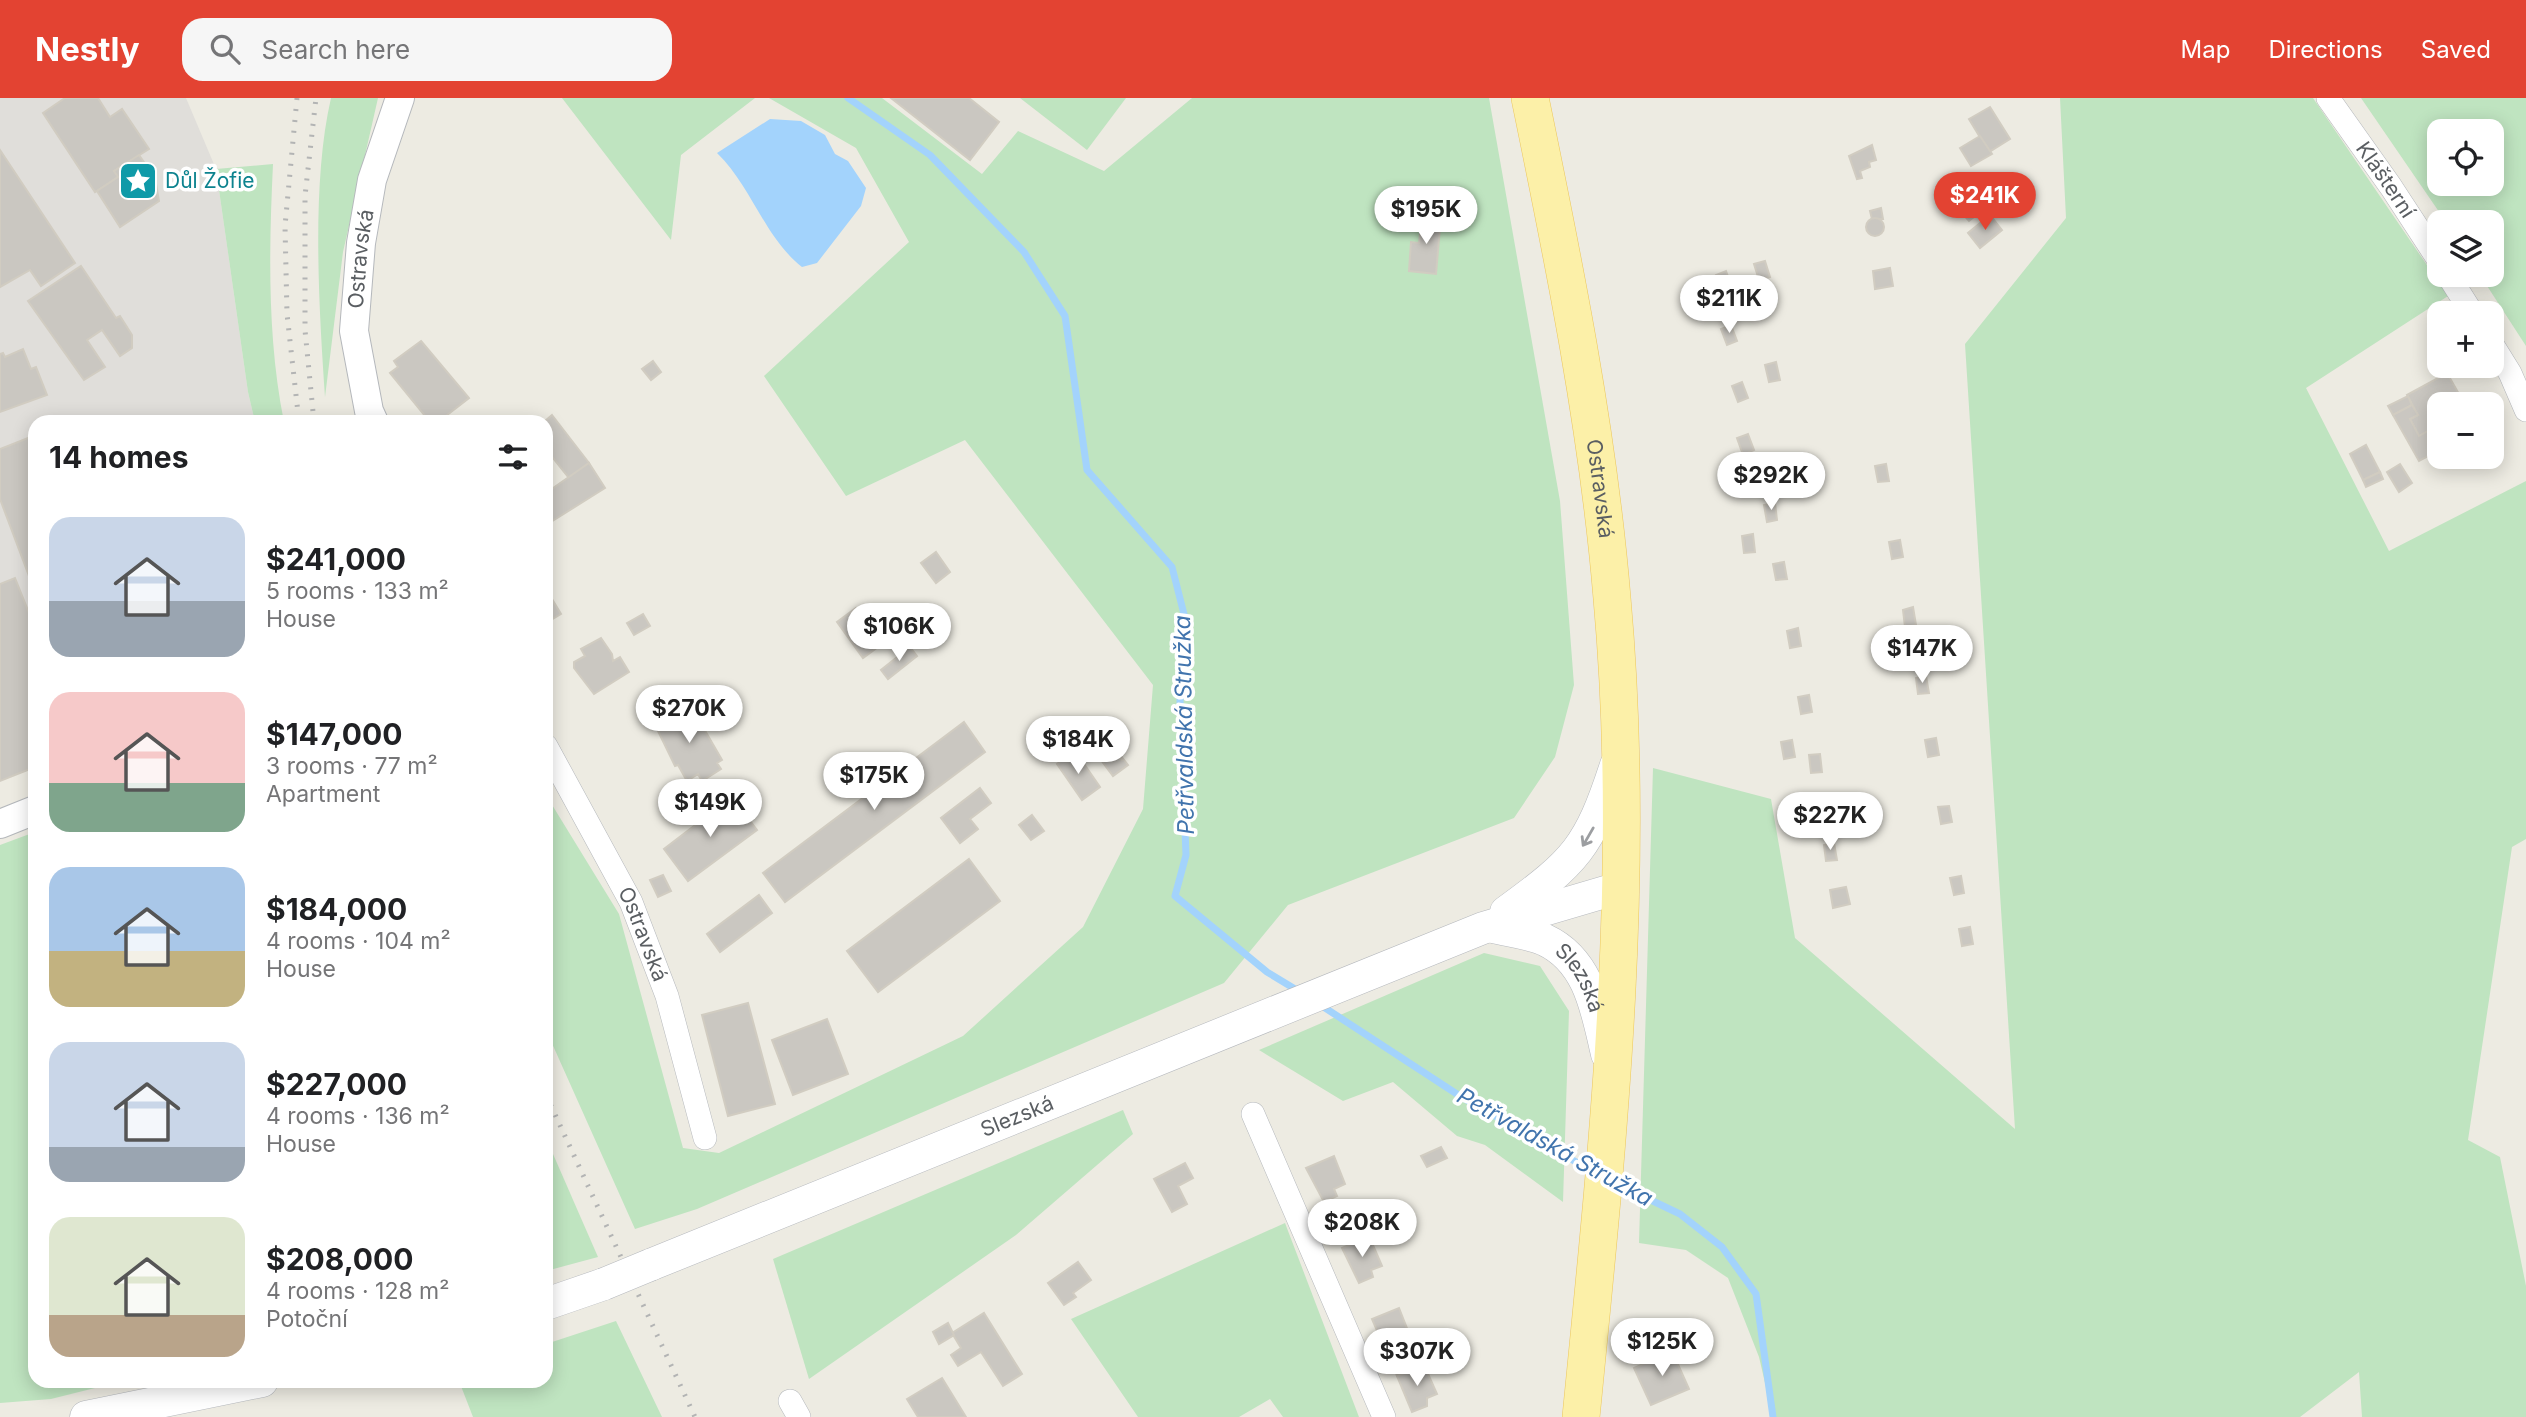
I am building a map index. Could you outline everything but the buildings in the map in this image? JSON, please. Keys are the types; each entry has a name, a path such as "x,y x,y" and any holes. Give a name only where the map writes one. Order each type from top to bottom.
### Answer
{"main road":[{"name":"Ostravská","path":"1530,98 1586,397 1612,598 1620,750 1622,887 1613,1083"},
{"path":"1488,926 1556,875 1581,849 1598,820 1620,750"},
{"name":"Slezská","path":"553,1302 604,1284 1488,926 1622,887"},
{"name":"Slezská","path":"1488,926 1545,940 1562,950 1581,971 1592,993 1613,1083"},
{"path":"1581,1417 1613,1083"},
{"path":"86,1417 228,1388"}],"street":[{"name":"Ostravská","path":"371,415 354,331 360,256 372,180 400,98"},
{"name":"Klášterní","path":"2328,98 2427,242"},
{"path":"2504,363 2526,410"},
{"name":"Ostravská","path":"553,759 631,902 667,996 705,1138"},
{"path":"0,824 28,813"},
{"path":"1253,1114 1384,1417"}],"shaded area":[{"path":"0,98 186,98 216,169 253,415 28,415 28,769 0,780"}],"green space":[{"path":"331,98 378,98 343,252 325,397 318,246 321,168"},
{"path":"562,98 755,98 681,155 671,240"},
{"path":"769,98 882,98 982,174 1018,131 1104,171 1192,98 1489,98 1560,501 1574,685 1555,757 1514,818 1288,905 1224,983 697,1209 635,1229 553,1046 553,806 619,914 683,1148 719,1153 963,1036 1083,927 1143,809 1153,685 965,440 846,496 764,376 909,242 856,148"},
{"path":"1020,98 1126,98 1087,150"},
{"path":"2060,98 2313,98 2427,265 2427,287 2442,287 2448,296 2440,301 2427,301 2427,310 2306,388 2389,551 2526,481 2526,839 2512,847 2468,1140 2500,1157 2526,1286 2526,1417 2362,1417 2359,1372 2300,1417 1773,1417 1759,1357 1728,1278 1686,1250 1639,1243 1653,768 1771,799 1795,938 2015,1129 1965,344 2066,218"},
{"path":"2361,98 2526,98 2526,346 2504,312 2504,301 2497,301 2488,287 2504,287 2504,210 2438,210 2428,196 2504,196 2504,119 2427,119 2427,194"},
{"path":"273,164 270,260 272,326 283,415 253,415 216,169"},
{"path":"28,835 28,1388 95,1388 51,1399 0,1403 0,845"},
{"path":"1484,953 1540,966 1569,1011 1563,1202 1485,1145 1457,1136 1393,1082 1343,1101 1259,1050"},
{"path":"1123,1110 1133,1134 1016,1235 809,1379 773,1259"},
{"path":"553,1154 598,1257 553,1269"},
{"path":"1285,1223 1359,1417 1283,1417 1270,1399 1239,1417 1138,1417 1071,1319"},
{"path":"616,1321 662,1417 473,1417 462,1388 553,1388 553,1342"}],"water":[{"path":"770,119 801,121 825,135 835,154 848,161 866,188 861,206 817,263 802,267 789,255 740,181 717,153"}],"waterway":[{"name":"Petřvaldská Stružka","path":"848,98 930,155 1024,252 1065,316 1087,470 1172,567 1186,622 1180,700 1186,855 1175,896 1267,972 1300,992"},
{"name":"Petřvaldská Stružka","path":"1319,1004 1463,1098 1592,1171"},
{"name":"Petřvaldská Stružka","path":"1615,1183 1680,1214 1722,1247 1756,1294 1773,1417"}],"railway":[{"path":"297,98 285,226 287,314 298,415"},
{"path":"313,415 305,330 305,196 316,98"},
{"path":"553,1110 695,1417"}],"place":[{"name":"Důl Žofie","path":"138,181"}]}
